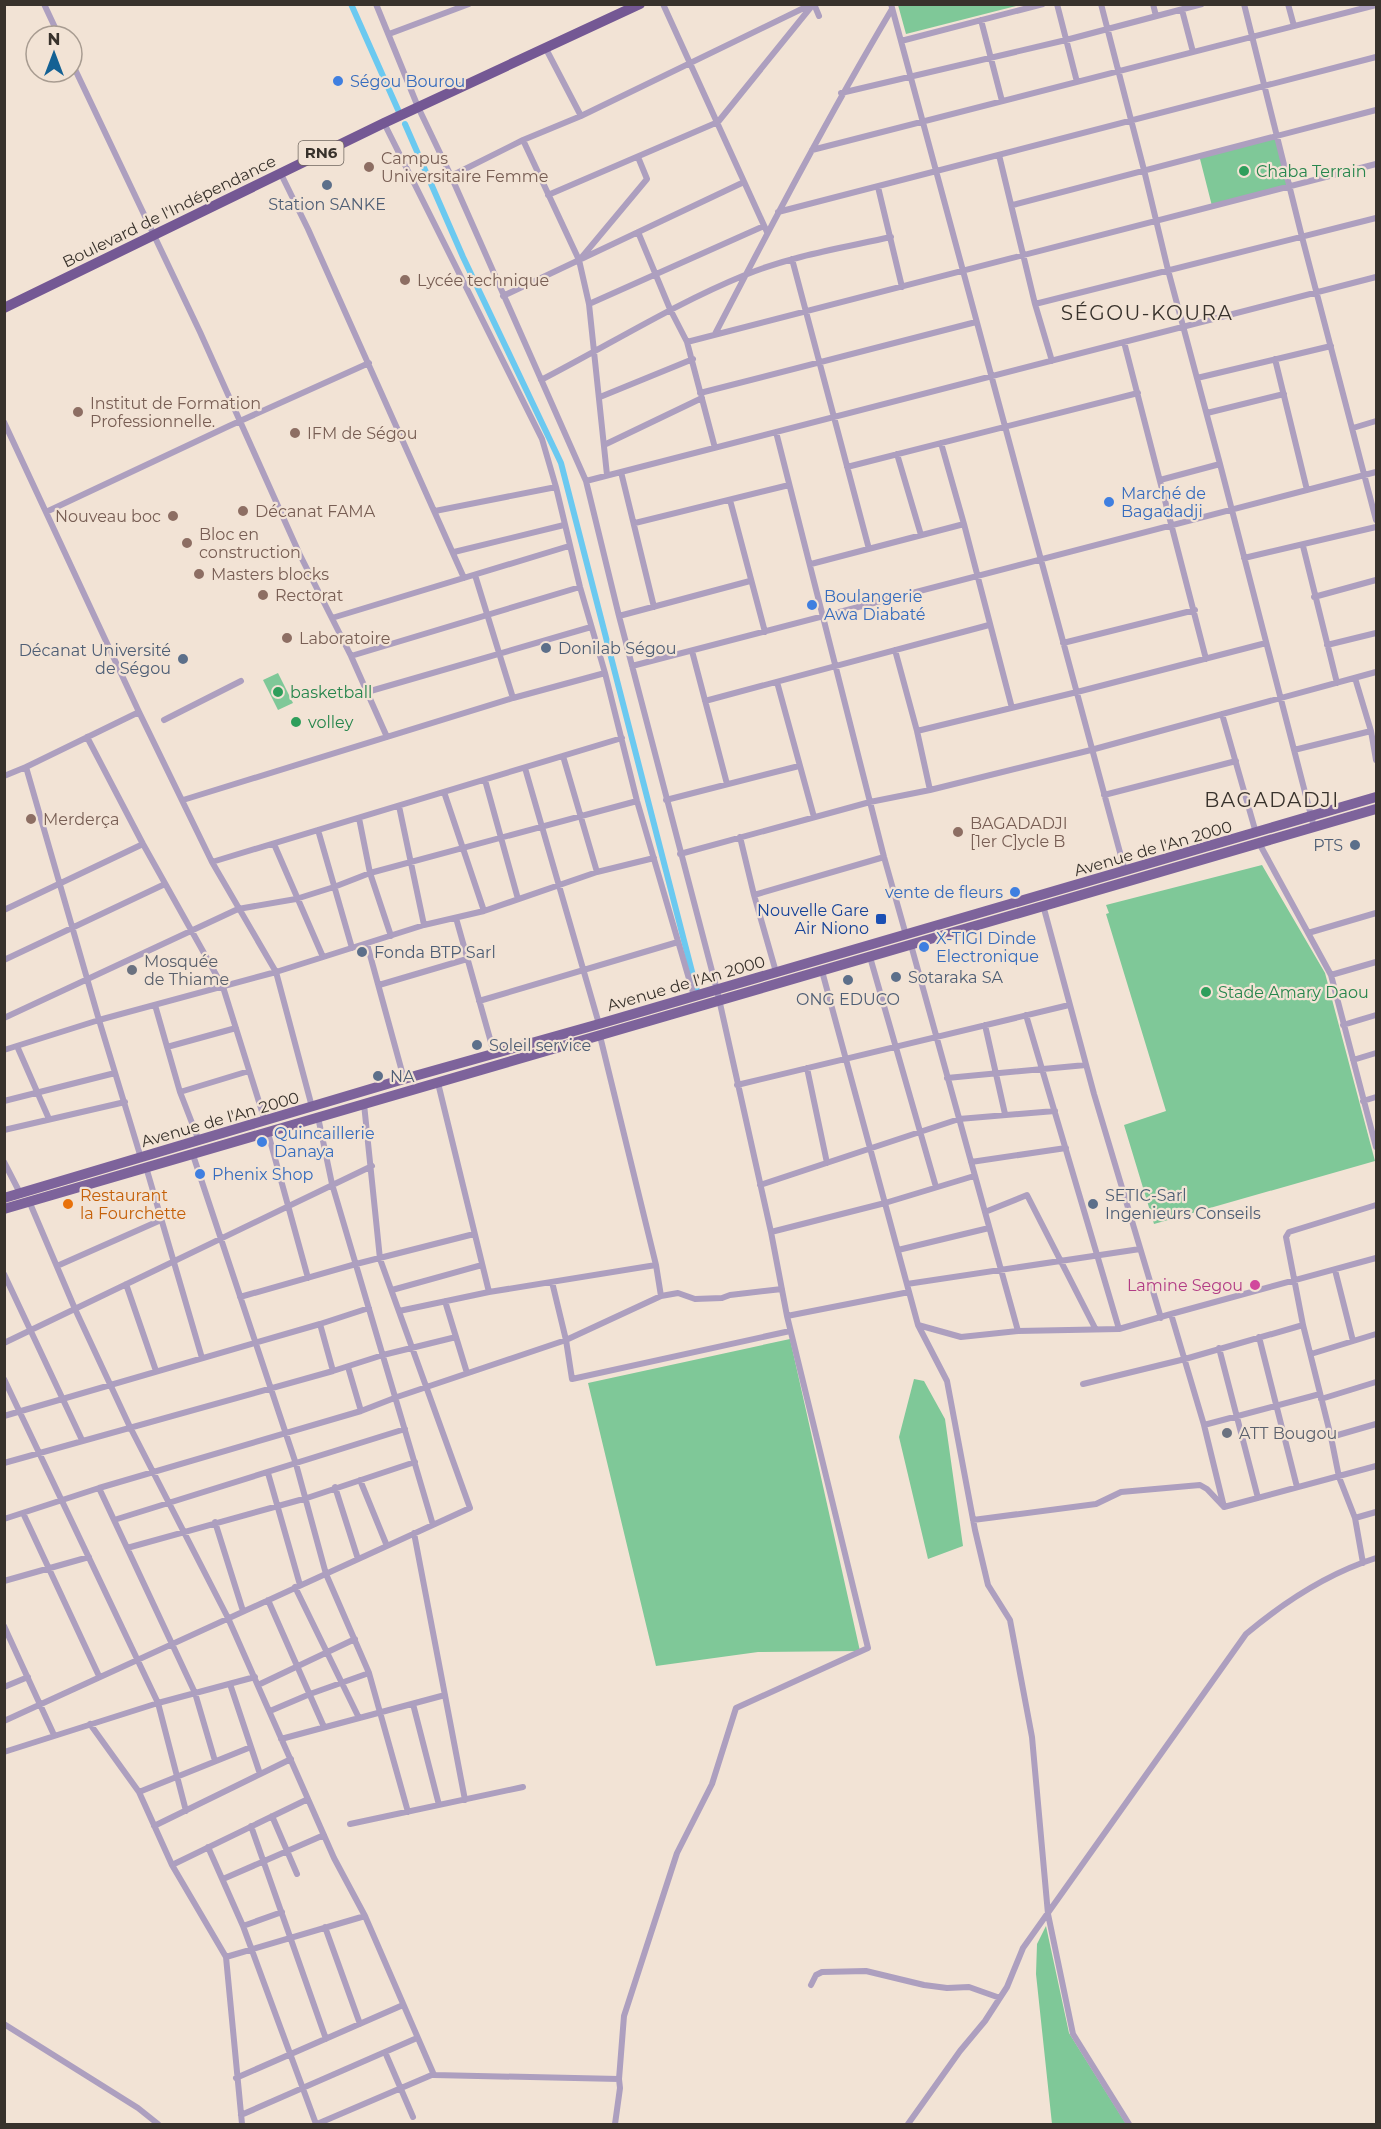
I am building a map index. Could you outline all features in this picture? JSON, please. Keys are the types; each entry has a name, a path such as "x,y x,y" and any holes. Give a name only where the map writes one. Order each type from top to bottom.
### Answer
{"highway":[{"name":"Boulevard de l'Indépendance","path":"4,308 154,237 280,172 640,4"}],"main road":[{"name":"Avenue de l'An 2000","path":"4,1209 199,1141 265,1121 364,1104 438,1083 599,1030 693,996 718,995 776,972 909,940 1312,822 1377,797"},
{"name":"Avenue de l'An 2000","path":"1312,822 1377,809"},
{"name":"Avenue de l'An 2000","path":"1042,901 1125,871 1257,838"},
{"name":"Avenue de l'An 2000","path":"4,1198 144,1162 193,1155 268,1133 315,1112 404,1079 494,1053 599,1030 718,995 822,971 870,957 909,940"}],"street":[{"path":"44,4 53,24"},
{"path":"376,4 418,107 451,176 586,481 666,800 718,995 771,1232 790,1331 868,1648 736,1708 712,1784 678,1853 624,2016 620,2088 615,2124"},
{"path":"663,4 765,229"},
{"path":"451,176 813,4"},
{"path":"813,4 819,16"},
{"path":"548,195 718,122 813,4"},
{"path":"901,41 1043,4"},
{"path":"1058,4 1077,82"},
{"path":"1101,4 1155,221 1312,822"},
{"path":"1153,4 1156,16"},
{"path":"842,93 1066,40 1202,4"},
{"path":"1244,4 1302,237 1377,520"},
{"path":"1288,4 1294,26"},
{"path":"389,34 466,5"},
{"path":"812,150 1377,5"},
{"path":"891,7 1125,871"},
{"path":"715,334 746,274 765,229 778,212 891,7"},
{"path":"1182,10 1193,52"},
{"path":"981,20 1002,101"},
{"path":"545,47 581,116"},
{"path":"778,212 1377,57"},
{"path":"82,84 387,737"},
{"path":"1013,205 1377,110"},
{"path":"384,123 542,439 637,801 693,996"},
{"path":"524,140 579,260 589,304 607,475"},
{"path":"999,155 1013,205 1035,304 1052,360"},
{"path":"579,260 647,179 638,157"},
{"path":"687,342 1377,164"},
{"path":"280,172 369,363 464,578"},
{"path":"504,296 744,182"},
{"path":"878,187 902,286"},
{"path":"1035,304 1377,218"},
{"path":"589,304 765,229"},
{"path":"638,232 670,309 687,342 715,448"},
{"path":"541,381 670,309 746,274 792,259 891,237"},
{"path":"792,259 869,549"},
{"path":"586,481 1377,277"},
{"path":"604,445 701,395 976,322"},
{"path":"1124,342 1206,658"},
{"path":"1197,378 1331,345"},
{"path":"600,397 693,359"},
{"path":"1275,359 1307,490"},
{"path":"46,512 369,363"},
{"path":"847,467 1138,393"},
{"path":"1207,413 1284,394"},
{"path":"1353,428 1377,421"},
{"path":"4,422 139,712 212,862 276,972 315,1112 332,1184 397,1397 433,1525"},
{"path":"776,432 884,858 1018,1331"},
{"path":"940,443 964,524 1012,708"},
{"path":"897,454 921,535"},
{"path":"1160,480 1220,464"},
{"path":"621,472 654,607"},
{"path":"632,666 1377,472"},
{"path":"635,523 789,485"},
{"path":"435,511 556,487"},
{"path":"730,500 765,632"},
{"path":"811,564 964,524"},
{"path":"454,552 564,525"},
{"path":"1244,558 1377,527"},
{"path":"332,618 569,546"},
{"path":"1303,546 1337,683"},
{"path":"475,575 513,698"},
{"path":"1314,597 1377,580"},
{"path":"619,616 750,581"},
{"path":"351,656 580,587"},
{"path":"1063,643 1195,610"},
{"path":"705,701 989,626"},
{"path":"367,692 591,627"},
{"path":"1327,645 1377,633"},
{"path":"917,731 1077,693 1266,643"},
{"path":"895,650 930,790"},
{"path":"692,651 727,784"},
{"path":"680,854 870,802 930,790 1092,750 1377,672"},
{"path":"183,800 513,698 604,673"},
{"path":"1355,678 1377,760"},
{"path":"164,720 241,681"},
{"path":"777,682 814,817"},
{"path":"4,776 139,712"},
{"path":"1222,714 1257,838 1330,975 1377,1147"},
{"path":"1294,750 1371,731"},
{"path":"87,736 143,844 223,987 265,1121"},
{"path":"212,862 622,738"},
{"path":"563,756 597,872"},
{"path":"1104,795 1236,761"},
{"path":"666,800 799,765"},
{"path":"26,767 99,1020 202,1358"},
{"path":"525,768 599,1030 656,1265 661,1296"},
{"path":"485,780 518,899"},
{"path":"444,792 484,911"},
{"path":"4,1018 238,909 296,899 370,873 637,801"},
{"path":"399,806 424,925"},
{"path":"358,818 370,873 391,936"},
{"path":"318,830 352,948"},
{"path":"740,837 776,972"},
{"path":"4,909 143,844"},
{"path":"274,844 323,957"},
{"path":"4,1050 99,1020 276,972 424,925 484,911 597,872 654,858"},
{"path":"754,895 884,858"},
{"path":"4,960 165,884"},
{"path":"1042,901 1086,1065 1161,1318"},
{"path":"1308,933 1377,912"},
{"path":"456,918 494,1053"},
{"path":"479,1001 678,942"},
{"path":"367,944 404,1079"},
{"path":"870,957 936,1187"},
{"path":"379,985 467,959"},
{"path":"1330,975 1377,962"},
{"path":"822,971 918,1325 947,1381 973,1520 988,1585 1010,1620 1032,1737 1048,1914 1073,2034 1129,2124"},
{"path":"155,1005 180,1092 199,1141"},
{"path":"737,1085 1069,1005"},
{"path":"1026,1015 1119,1329"},
{"path":"1343,1025 1377,1015"},
{"path":"984,1025 1005,1114"},
{"path":"167,1047 236,1028"},
{"path":"17,1046 49,1119"},
{"path":"1353,1060 1377,1053"},
{"path":"947,1078 1086,1065"},
{"path":"807,1068 827,1163"},
{"path":"180,1092 249,1071"},
{"path":"4,1101 115,1073"},
{"path":"438,1083 489,1292"},
{"path":"1363,1101 1377,1097"},
{"path":"4,1130 125,1102"},
{"path":"4,1721 470,1508 380,1259 364,1104"},
{"path":"760,1185 959,1119 1055,1111"},
{"path":"268,1133 308,1278"},
{"path":"971,1162 1066,1148"},
{"path":"193,1155 307,1498 326,1575 369,1673 408,1812"},
{"path":"4,1162 20,1193"},
{"path":"4,1343 372,1166"},
{"path":"771,1232 885,1203 975,1176"},
{"path":"985,1212 1027,1195 1095,1328"},
{"path":"29,1202 130,1427 228,1618 324,1835 365,1916 434,2074"},
{"path":"1363,1563 1354,1518 1339,1477 1303,1325 1286,1237 1289,1232 1377,1205"},
{"path":"57,1266 161,1220"},
{"path":"898,1250 989,1228"},
{"path":"240,1297 474,1234"},
{"path":"907,1284 1140,1249"},
{"path":"918,1325 961,1337 1018,1331 1119,1329 1376,1259"},
{"path":"392,1290 482,1265"},
{"path":"399,1311 489,1292 656,1265"},
{"path":"1335,1270 1353,1341"},
{"path":"4,1274 7,1286 31,1330 82,1440"},
{"path":"552,1282 566,1340 572,1379 790,1331"},
{"path":"126,1284 156,1371"},
{"path":"4,1519 99,1488 361,1411 566,1340 661,1296 678,1293 695,1299 722,1298 782,1289"},
{"path":"787,1316 909,1292"},
{"path":"445,1301 467,1373"},
{"path":"4,1416 369,1308"},
{"path":"1171,1314 1204,1425 1224,1507"},
{"path":"320,1324 333,1371"},
{"path":"1083,1384 1185,1359 1303,1325"},
{"path":"1311,1354 1377,1334"},
{"path":"4,1463 383,1355 456,1337"},
{"path":"1258,1337 1297,1487"},
{"path":"1219,1348 1258,1498"},
{"path":"348,1366 361,1411"},
{"path":"4,1378 158,1703 186,1810"},
{"path":"1204,1425 1377,1382"},
{"path":"1331,1437 1377,1424"},
{"path":"114,1520 405,1429"},
{"path":"127,1548 307,1498 415,1462"},
{"path":"1224,1507 1377,1466"},
{"path":"268,1473 298,1586 359,1718"},
{"path":"360,1480 387,1546"},
{"path":"973,1520 1096,1504 1120,1492 1200,1485 1224,1507"},
{"path":"335,1487 358,1559"},
{"path":"99,1488 195,1694 215,1761"},
{"path":"1354,1518 1377,1512"},
{"path":"23,1513 99,1676"},
{"path":"215,1522 243,1611"},
{"path":"414,1533 465,1800"},
{"path":"4,1581 89,1557"},
{"path":"908,2124 960,2051 985,2021 1006,1987 1023,1948 1246,1634 1271,1613 1331,1577 1363,1563 1377,1560"},
{"path":"267,1600 324,1727"},
{"path":"6,1631 54,1735"},
{"path":"258,1685 355,1639"},
{"path":"270,1711 369,1673"},
{"path":"4,1687 28,1677"},
{"path":"4,1752 158,1703 255,1677"},
{"path":"230,1684 260,1774"},
{"path":"281,1739 445,1695"},
{"path":"413,1704 439,1805"},
{"path":"90,1724 139,1792 172,1865 226,1957 242,2124"},
{"path":"139,1792 251,1747"},
{"path":"154,1826 291,1759"},
{"path":"350,1824 524,1787"},
{"path":"172,1865 308,1799"},
{"path":"272,1816 297,1874"},
{"path":"251,1826 326,2038"},
{"path":"223,1879 324,1835"},
{"path":"208,1847 243,1926 317,2124 434,2074 619,2079"},
{"path":"243,1926 282,1912"},
{"path":"226,1957 365,1916"},
{"path":"325,1927 360,2024"},
{"path":"811,1985 816,1975 822,1972 866,1971 924,1985 947,1988 969,1987 1000,1998"},
{"path":"236,2078 403,2005"},
{"path":"4,2024 138,2108 158,2124"},
{"path":"241,2115 417,2038"},
{"path":"385,2052 413,2117"}],"green space":[{"path":"898,4 1020,5 906,34"},
{"name":"Chaba Terrain","path":"1276,135 1289,186 1212,206 1199,155"},
{"name":"basketball","path":"278,673 293,703 278,710 263,680"},
{"path":"1262,865 1325,973 1375,1161 1154,1224 1124,1125 1166,1111 1106,914 1109,913 1106,905"},
{"path":"790,1339 860,1651 758,1652 656,1666 588,1383"},
{"path":"914,1379 924,1381 945,1419 963,1546 928,1559 899,1437"},
{"path":"1046,1926 1069,2033 1126,2124 1052,2124 1036,1974 1037,1944"}],"waterway":[{"path":"351,4 399,112"},
{"path":"405,124 463,257 561,463 697,991"}],"place":[{"name":"Ségou Bourou","path":"338,81"},
{"name":"Campus Universitaire Femme","path":"369,167"},
{"name":"Chaba Terrain","path":"1244,171"},
{"name":"Station SANKE","path":"327,185"},
{"name":"Lycée technique","path":"405,280"},
{"name":"Institut de Formation Professionnelle.","path":"78,412"},
{"name":"IFM de Ségou","path":"295,433"},
{"name":"Marché de Bagadadji","path":"1109,502"},
{"name":"Décanat FAMA","path":"243,511"},
{"name":"Nouveau boc","path":"173,516"},
{"name":"Bloc en construction","path":"187,543"},
{"name":"Masters blocks","path":"199,574"},
{"name":"Rectorat","path":"263,595"},
{"name":"Boulangerie Awa Diabaté","path":"812,605"},
{"name":"Laboratoire","path":"287,638"},
{"name":"Donilab Ségou","path":"546,648"},
{"name":"Décanat Université de Ségou","path":"183,659"},
{"name":"basketball","path":"278,692"},
{"name":"volley","path":"296,722"},
{"name":"Merderça","path":"31,819"},
{"name":"BAGADADJI [1er C]ycle B","path":"958,832"},
{"name":"PTS","path":"1355,845"},
{"name":"vente de fleurs","path":"1015,892"},
{"name":"Nouvelle Gare Air Niono","path":"881,919"},
{"name":"X-TIGI Dinde Electronique","path":"924,947"},
{"name":"Fonda BTP Sarl","path":"362,952"},
{"name":"Mosquée de Thiame","path":"132,970"},
{"name":"Sotaraka SA","path":"896,977"},
{"name":"ONG EDUCO","path":"848,980"},
{"name":"Stade Amary Daou","path":"1206,992"},
{"name":"Soleil service","path":"477,1045"},
{"name":"NA","path":"378,1076"},
{"name":"Quincaillerie Danaya","path":"262,1142"},
{"name":"Phenix Shop","path":"200,1174"},
{"name":"Restaurant la Fourchette","path":"68,1204"},
{"name":"SETIC-Sarl Ingenieurs Conseils","path":"1093,1204"},
{"name":"Lamine Segou","path":"1255,1285"},
{"name":"ATT Bougou","path":"1227,1433"}],"district":[{"name":"SÉGOU-KOURA","path":"1147,313"},
{"name":"BAGADADJI","path":"1272,800"}]}
